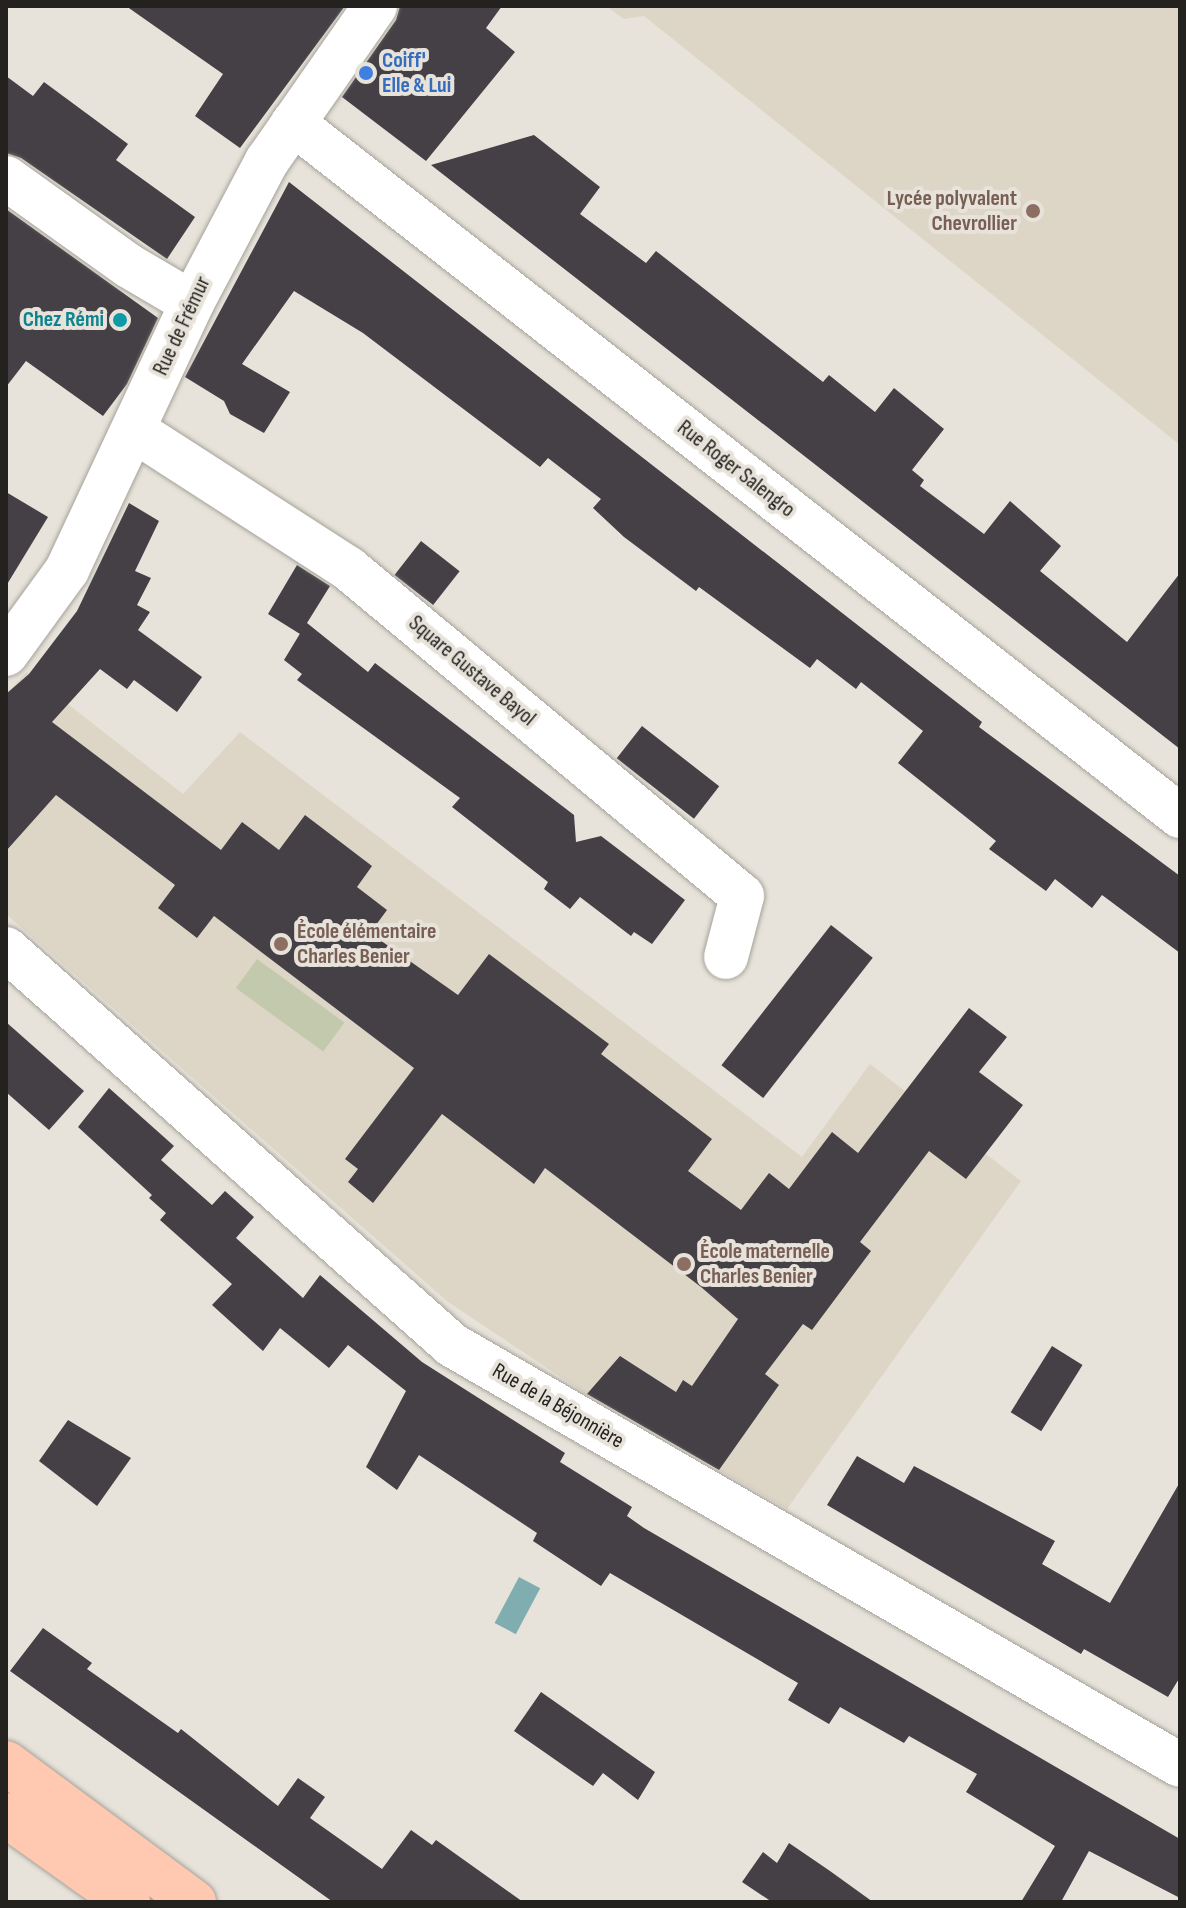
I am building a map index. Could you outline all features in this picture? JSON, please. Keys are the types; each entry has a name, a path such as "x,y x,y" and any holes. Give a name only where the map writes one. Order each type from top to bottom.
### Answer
{"main road":[{"path":"6,1763 194,1902"},
{"path":"6,1815 128,1902"}],"street":[{"name":"Rue de Frémur","path":"6,654 67,570 227,232 293,123 375,6"},
{"name":"Rue Roger Salengro","path":"293,123 1180,816"},
{"path":"6,178 129,266 192,303"},
{"name":"Square Gustave Bayol","path":"135,431 349,569 742,896 726,957"},
{"name":"Rue de la Béjonnière","path":"6,949 452,1345 1180,1765"}],"shaded area":[{"name":"Lycée polyvalent Chevrollier","path":"606,6 1180,6 1180,445 644,16 624,19"},
{"path":"27,672 183,794 240,732 802,1157 870,1064 1021,1181 787,1509 586,1394 448,1302 6,914 6,694"}],"green space":[{"path":"257,959 344,1022 323,1052 236,988"}],"water":[{"path":"519,1577 540,1588 516,1634 495,1623"}],"building":[{"path":"126,6 345,6 240,148 195,116 223,74"},
{"path":"400,6 502,6 486,28 515,52 426,161 342,97 396,20"},
{"path":"6,76 33,96 44,82 128,144 116,160 195,217 167,259 21,158 6,153"},
{"path":"534,135 600,187 580,214 646,263 656,251 823,382 829,375 875,412 894,388 944,429 912,470 924,480 920,486 984,534 1010,501 1061,546 1040,571 1127,642 1180,573 1180,749 431,165"},
{"path":"289,182 982,722 979,727 1180,876 1180,953 1102,895 1092,908 1055,879 1046,891 989,849 996,841 898,763 923,731 861,682 856,689 817,659 810,668 699,587 696,591 624,537 593,508 601,499 548,458 540,467 363,333 294,291 242,364 290,392 264,433 230,414 224,401 185,377"},
{"path":"6,209 158,318 127,384 103,416 26,361 6,387"},
{"path":"6,492 48,517 6,586"},
{"path":"129,503 159,521 135,571 151,578 137,605 150,612 138,630 202,677 177,712 134,680 127,689 100,669 52,722 221,850 242,822 279,850 305,815 372,866 357,887 387,910 370,933 458,995 489,954 609,1044 601,1054 712,1139 688,1171 741,1210 769,1173 789,1189 832,1132 858,1153 969,1008 1007,1037 979,1072 1023,1105 966,1179 929,1151 860,1242 871,1251 812,1330 803,1324 765,1374 779,1385 719,1470 587,1394 620,1356 676,1392 683,1380 692,1386 738,1319 701,1287 545,1168 534,1184 442,1114 373,1203 348,1182 358,1169 345,1159 414,1068 214,916 197,938 158,908 175,885 56,795 6,851 6,694 29,674 77,611"},
{"path":"421,541 460,571 433,605 395,575"},
{"path":"297,565 330,586 307,623 368,672 375,663 574,815 576,842 601,836 685,900 652,944 634,932 631,936 580,897 570,909 544,889 548,882 452,807 460,798 297,680 302,674 284,660 300,634 268,614"},
{"path":"642,726 719,786 694,819 617,758"},
{"path":"831,925 873,958 763,1098 721,1065"},
{"path":"6,1022 84,1091 49,1130 6,1092"},
{"path":"109,1088 174,1146 161,1160 212,1205 225,1191 254,1217 236,1238 303,1298 320,1275 422,1362 565,1453 560,1462 632,1507 627,1516 644,1528 1180,1839 1180,1898 1089,1851 1061,1902 1021,1902 1055,1846 966,1792 977,1774 909,1736 904,1743 840,1707 829,1724 788,1700 798,1683 610,1573 601,1586 533,1541 537,1533 419,1455 397,1490 366,1467 406,1391 348,1345 329,1368 280,1328 263,1351 212,1305 232,1284 160,1220 166,1213 149,1198 152,1195 78,1127"},
{"path":"1052,1346 1083,1365 1041,1431 1011,1412"},
{"path":"68,1420 131,1458 97,1506 39,1461"},
{"path":"857,1456 904,1483 914,1466 1055,1541 1042,1564 1110,1603 1180,1482 1180,1677 1168,1697 1084,1649 1081,1654 827,1505"},
{"path":"43,1628 92,1663 87,1669 178,1733 181,1729 278,1806 298,1778 325,1797 310,1818 382,1869 411,1830 432,1845 436,1840 523,1902 333,1902 10,1671"},
{"path":"541,1692 655,1772 638,1800 603,1773 593,1786 514,1731"},
{"path":"789,1843 873,1902 772,1902 742,1882 763,1852 777,1863"}],"place":[{"name":"Coiff' Elle & Lui","path":"366,73"},
{"name":"Lycée polyvalent Chevrollier","path":"1033,211"},
{"name":"Chez Rémi","path":"120,320"},
{"name":"École élémentaire Charles Benier","path":"281,944"},
{"name":"École maternelle Charles Benier","path":"684,1264"}]}
